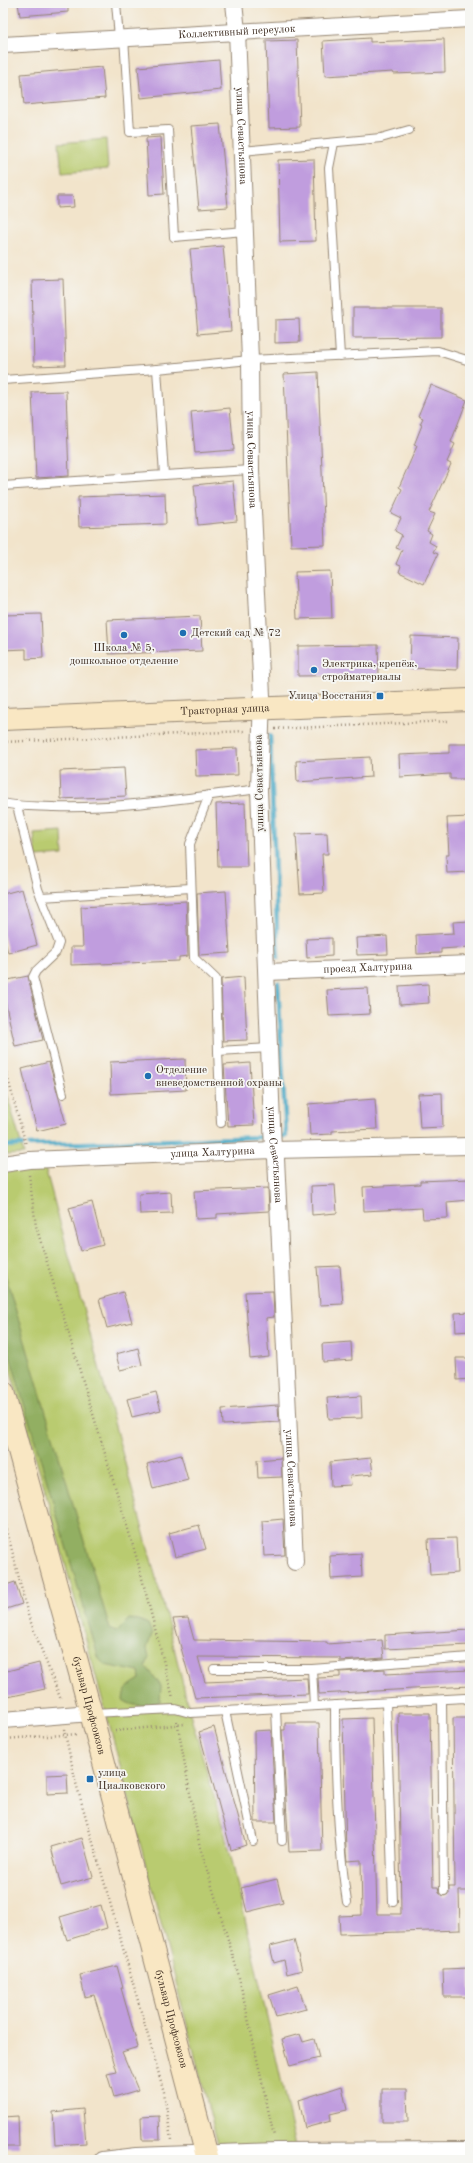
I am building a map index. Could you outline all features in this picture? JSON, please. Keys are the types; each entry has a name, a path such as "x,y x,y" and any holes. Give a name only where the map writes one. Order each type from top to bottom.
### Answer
{"main road":[{"name":"Тракторная улица","path":"3,718 470,700"},
{"name":"бульвар Профсоюзов","path":"3,1392 91,1714 207,2157"}],"street":[{"name":"улица Севастьянова","path":"234,3 237,31 242,150 250,360 251,470 262,708 259,730 259,789 269,1048 273,1150 276,1158 295,1562"},
{"name":"Коллективный переулок","path":"3,45 470,18"},
{"name":"проезд Халтурина","path":"267,972 470,964"},
{"name":"улица Халтурина","path":"3,1164 30,1160 273,1150 470,1146"},
{"path":"3,1720 91,1714"},
{"path":"102,2160 173,2156 207,2157 277,2151 470,2150"}],"lane":[{"path":"116,3 130,132 168,130 174,237 245,231"},
{"path":"242,150 382,138 409,130"},
{"path":"334,143 329,168 340,356"},
{"path":"3,380 157,369 250,360 438,352 470,362"},
{"path":"157,369 164,475"},
{"path":"3,486 251,470"},
{"path":"3,803 17,806 85,808 259,789"},
{"path":"209,795 190,844 191,888 194,958 216,979 221,1123"},
{"path":"17,806 41,897 59,943 53,956 36,971 33,977 63,1094"},
{"path":"41,897 191,888"},
{"path":"218,1051 269,1048"},
{"path":"214,1669 312,1669 470,1657"},
{"path":"312,1669 314,1706"},
{"path":"91,1714 175,1709 190,1713 465,1698 470,1702"},
{"path":"442,1700 444,1891"},
{"path":"386,1703 393,1902"},
{"path":"335,1705 335,1773 340,1861 347,1902"},
{"path":"276,1709 282,1840"},
{"path":"225,1711 253,1841"}],"path":[{"path":"3,742 449,721"},
{"path":"3,1062 30,1160 29,1182 36,1226 137,1559 175,1709 199,1843 238,1973 277,2151"},
{"path":"3,1514 28,1615 61,1700 64,1736 76,1783 164,2092 173,2156"}],"green space":[{"path":"106,139 108,169 62,173 59,143"},
{"path":"62,831 63,855 36,857 34,833"},
{"path":"3,1080 24,1154 3,1155"},
{"path":"45,1167 166,1615 190,1713 231,1856 299,2160 222,2160 111,1731 3,1344 3,1170"},
{"path":"3,1267 110,1629 116,1632 129,1619 139,1620 148,1624 152,1634 147,1648 149,1657 146,1666 161,1686 160,1702 141,1706 127,1703 123,1700 125,1692 128,1687 140,1679 139,1672 105,1665 99,1659 3,1332"}],"building":[{"path":"18,3 68,3 68,12 20,16"},
{"path":"370,38 370,42 444,39 445,72 394,74 393,72 325,76 323,41"},
{"path":"297,40 300,127 269,128 266,41"},
{"path":"219,60 221,90 141,98 138,67"},
{"path":"102,67 105,98 24,105 21,74"},
{"path":"220,124 228,207 199,209 191,126"},
{"path":"161,137 164,194 149,195 146,138"},
{"path":"314,159 316,241 280,242 278,160"},
{"path":"57,196 73,196 74,207 57,208"},
{"path":"223,246 231,331 198,334 190,249"},
{"path":"63,279 66,365 34,366 32,280"},
{"path":"353,308 441,308 441,337 353,338"},
{"path":"299,319 300,342 275,343 275,320"},
{"path":"318,372 325,545 291,546 284,374"},
{"path":"431,385 467,400 451,442 455,444 447,462 451,464 429,512 435,514 427,531 432,534 429,542 436,546 433,552 438,554 424,584 399,572 401,566 396,564 402,550 396,548 402,535 395,531 401,518 391,513 402,489 399,487 417,446 414,445 422,425 420,424 423,418 418,416"},
{"path":"66,391 69,476 36,478 32,392"},
{"path":"230,408 234,450 195,453 191,412"},
{"path":"233,481 237,521 198,525 194,485"},
{"path":"165,494 166,524 79,527 78,497"},
{"path":"330,571 332,618 297,619 295,572"},
{"path":"41,614 43,658 26,659 26,649 3,650 3,615"},
{"path":"200,616 202,651 109,654 107,620"},
{"path":"411,636 458,638 457,670 410,668"},
{"path":"378,645 379,675 298,676 298,646"},
{"path":"449,744 470,744 470,779 450,779 450,774 400,777 399,755 449,753"},
{"path":"237,748 238,775 196,776 195,750"},
{"path":"370,757 371,777 297,782 296,761"},
{"path":"124,768 126,796 61,799 60,771"},
{"path":"245,803 247,867 218,867 216,804"},
{"path":"470,817 470,872 447,873 446,855 449,855 447,818"},
{"path":"327,833 328,854 322,854 324,893 300,894 296,834"},
{"path":"22,889 37,945 8,953 3,934 3,894"},
{"path":"226,891 230,953 199,955 197,893"},
{"path":"186,901 188,956 179,957 179,961 71,965 71,947 83,947 81,907"},
{"path":"470,921 470,947 441,949 441,953 417,954 416,935 454,933 453,922"},
{"path":"387,936 388,954 357,955 356,938"},
{"path":"332,938 332,956 307,958 306,939"},
{"path":"28,976 43,1040 15,1046 3,992 3,981"},
{"path":"244,977 247,1040 223,1041 221,979"},
{"path":"428,984 429,1003 400,1005 399,986"},
{"path":"368,988 370,1014 329,1016 327,990"},
{"name":"Отделение вневедомственной охраны","path":"185,1059 186,1090 111,1094 110,1062"},
{"path":"49,1062 66,1124 37,1131 22,1069"},
{"path":"250,1063 254,1125 228,1126 224,1065"},
{"path":"442,1093 443,1127 420,1128 418,1094"},
{"path":"375,1099 377,1129 332,1131 332,1134 310,1135 308,1104"},
{"path":"470,1179 470,1200 447,1202 448,1218 423,1219 422,1208 364,1211 363,1187 420,1184 420,1181"},
{"path":"335,1185 337,1213 312,1215 311,1186"},
{"path":"268,1188 269,1211 217,1214 217,1218 196,1219 194,1191"},
{"path":"171,1192 172,1213 140,1214 139,1194"},
{"path":"92,1202 103,1245 81,1251 69,1208"},
{"path":"340,1266 343,1304 320,1305 317,1267"},
{"path":"273,1291 274,1317 266,1318 269,1357 250,1359 245,1292"},
{"path":"123,1292 132,1322 107,1328 99,1299"},
{"path":"470,1312 470,1331 456,1332 455,1313"},
{"path":"351,1342 352,1360 323,1362 322,1344"},
{"path":"138,1348 142,1365 120,1370 116,1354"},
{"path":"456,1358 470,1358 470,1379 457,1380"},
{"path":"156,1392 161,1410 132,1417 127,1399"},
{"path":"361,1396 362,1418 329,1419 327,1398"},
{"path":"278,1405 279,1422 223,1425 222,1409"},
{"path":"181,1455 188,1480 153,1489 147,1464"},
{"path":"281,1458 282,1477 258,1478 257,1460"},
{"path":"371,1458 373,1474 350,1476 351,1485 331,1486 330,1462"},
{"path":"283,1519 285,1555 264,1556 262,1521"},
{"path":"199,1525 206,1549 175,1557 169,1533"},
{"path":"456,1538 458,1573 430,1575 428,1539"},
{"path":"361,1554 362,1577 331,1579 330,1556"},
{"path":"15,1582 22,1604 3,1610 3,1586"},
{"path":"188,1618 194,1640 327,1642 327,1644 382,1640 384,1658 340,1661 340,1658 198,1657 205,1682 307,1678 308,1694 195,1698 173,1619"},
{"path":"470,1630 470,1645 385,1649 385,1635"},
{"path":"39,1663 45,1689 8,1697 3,1672"},
{"path":"385,1669 385,1674 470,1670 470,1686 319,1694 318,1678 340,1677 340,1672"},
{"path":"398,1713 430,1713 433,1887 438,1887 439,1893 444,1896 449,1894 449,1887 455,1887 453,1718 470,1718 470,1891 459,1891 460,1930 340,1934 339,1916 362,1915 361,1860 347,1861 346,1853 343,1719 372,1718 377,1914 401,1914"},
{"path":"285,1723 319,1723 322,1851 289,1852 282,1730 285,1730"},
{"path":"214,1727 246,1845 231,1850 199,1732"},
{"path":"271,1730 276,1822 255,1822 254,1731"},
{"path":"67,1774 68,1793 47,1794 47,1775"},
{"path":"82,1838 93,1877 61,1886 51,1847"},
{"path":"277,1879 283,1903 247,1912 241,1888"},
{"path":"101,1905 107,1928 67,1940 60,1917"},
{"path":"294,1940 302,1970 287,1974 284,1960 274,1963 270,1946"},
{"path":"117,1966 123,1988 121,1988 138,2047 122,2052 138,2090 114,2097 107,2074 117,2072 94,1995 85,1997 80,1975"},
{"path":"470,1968 470,1997 444,1997 443,1969"},
{"path":"298,1986 306,2009 276,2017 269,1995"},
{"path":"300,2034 303,2042 314,2039 319,2058 290,2066 282,2039"},
{"path":"342,2086 347,2110 330,2114 331,2121 305,2128 299,2100"},
{"path":"382,2089 407,2089 408,2122 382,2122"},
{"path":"83,2109 86,2143 55,2145 53,2112"},
{"path":"18,2116 19,2147 3,2147 3,2117"},
{"path":"159,2116 160,2140 142,2140 141,2117"}],"waterway":[{"path":"270,736 278,957"},
{"path":"278,983 286,1136 281,1136"},
{"path":"29,1145 266,1137"},
{"path":"3,1146 22,1145"}],"place":[{"name":"Детский сад № 72","path":"183,633"},
{"name":"Школа № 5, дошкольное отделение","path":"124,635"},
{"name":"Электрика, крепёж, стройматериалы","path":"314,670"},
{"name":"Улица Восстания","path":"380,696"},
{"name":"Отделение вневедомственной охраны","path":"148,1076"},
{"name":"улица Циалковского","path":"90,1779"}]}
